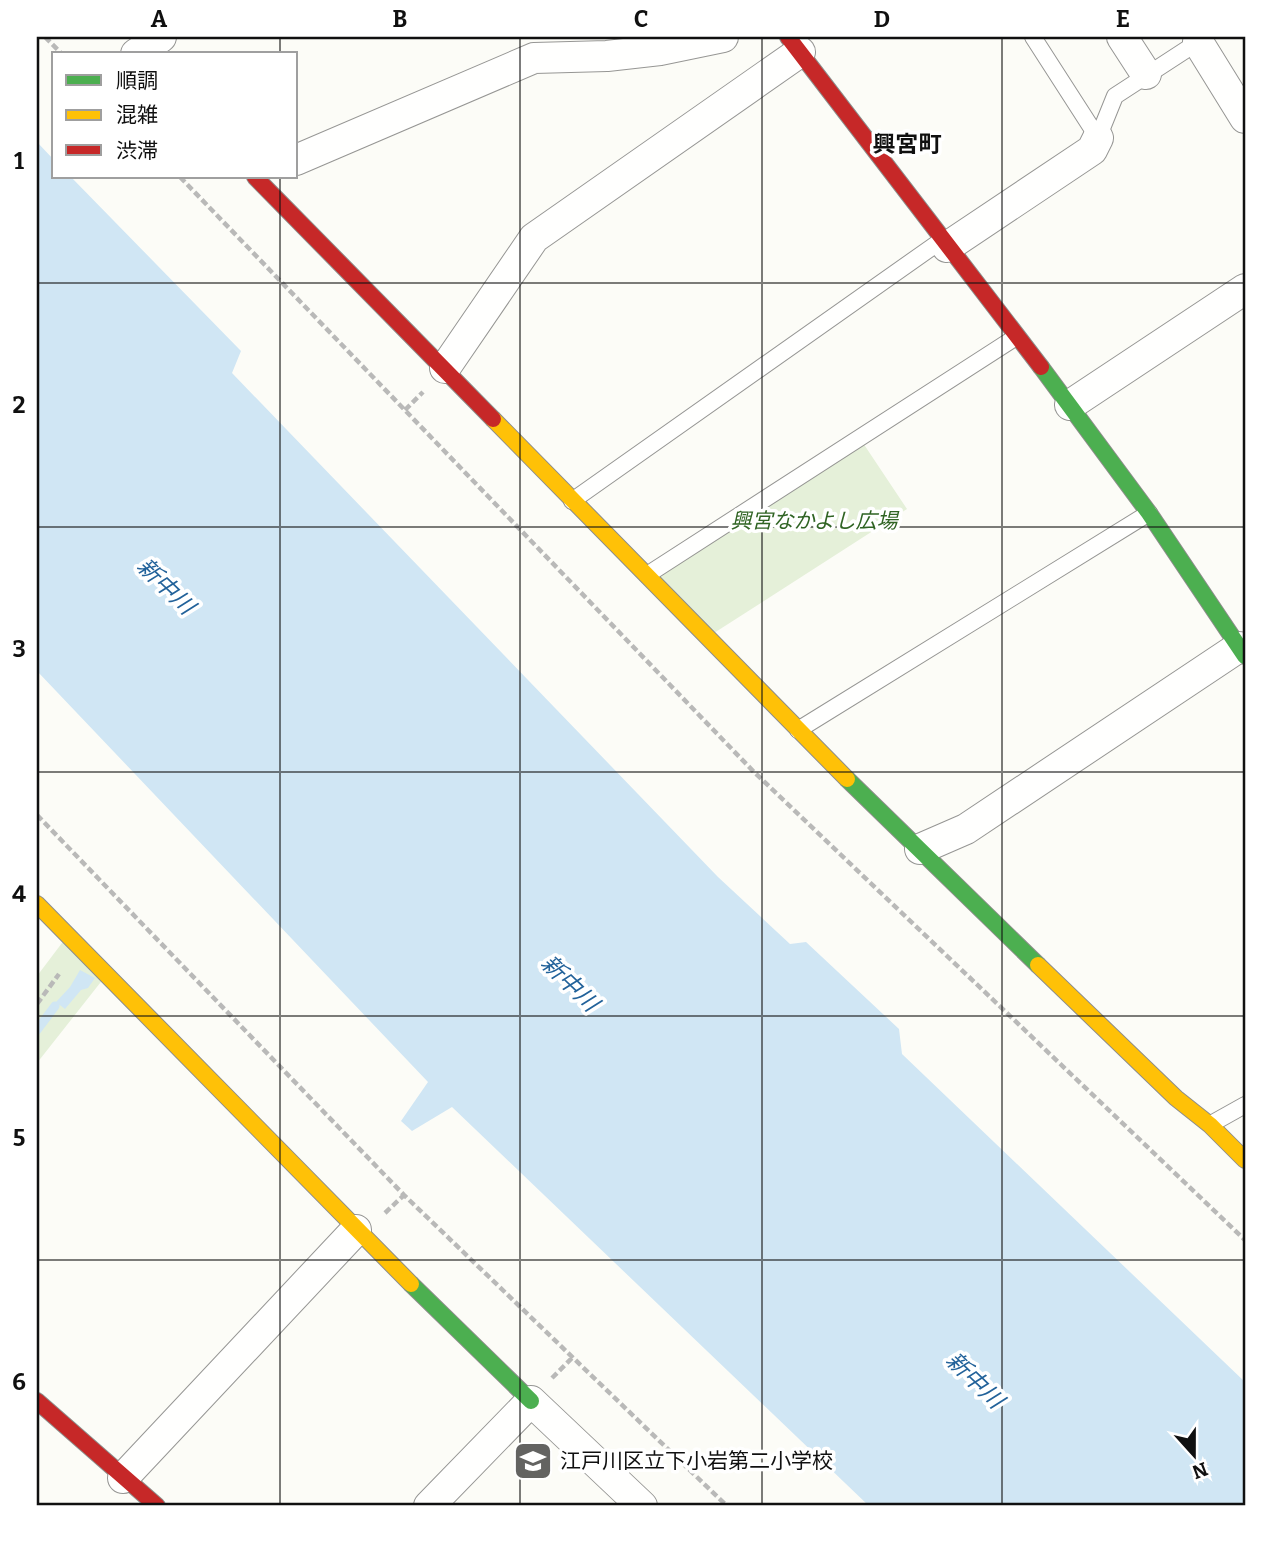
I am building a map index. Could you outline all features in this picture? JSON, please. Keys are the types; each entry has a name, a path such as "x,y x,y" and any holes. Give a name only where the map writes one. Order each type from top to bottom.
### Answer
{"street":[{"path":"119,37 134,52"},
{"path":"139,52 162,37"},
{"path":"298,159 534,58 607,56 660,50 723,37"},
{"path":"1122,37 1146,74"},
{"path":"1202,39 1245,118"},
{"path":"445,368 534,238 794,44 1070,405 1149,513 1242,651 966,829 920,849"},
{"path":"945,243 1092,150 1098,138"},
{"path":"256,178 798,730 1176,1098 1210,1125 1245,1160"},
{"path":"1070,405 1245,289"},
{"path":"37,904 368,1224 531,1401 642,1506"},
{"path":"37,1401 139,1497 368,1224"},
{"path":"429,1506 531,1401"}],"lane":[{"path":"1033,37 1098,138"},
{"path":"1098,138 1115,96 1202,39"},
{"path":"572,501 945,243"},
{"path":"647,575 1016,337"},
{"path":"798,730 1149,513"},
{"path":"1210,1125 1245,1105"}],"path":[{"path":"45,37 60,52"},
{"path":"181,178 754,772 1245,1240"},
{"path":"37,815 404,1195 727,1506"},
{"path":"368,1224 404,1195"}],"green space":[{"name":"興宮なかよし広場","path":"863,443 907,509 714,633 657,574"},
{"path":"65,939 104,978 37,1063 37,976"}],"water":[{"name":"新中川","path":"37,142 52,158 52,178 72,178 241,351 232,373 718,877 790,944 806,942 899,1029 902,1054 1245,1382 1245,1506 869,1506 452,1107 412,1131 401,1121 428,1082 37,671"},
{"path":"80,970 95,978 65,1009 56,1002 70,987"}],"waterway":[{"path":"37,1030 55,1006"}],"traffic: fast":[{"path":"1041,367 1149,513 1245,656"},
{"path":"847,779 1038,965"},
{"path":"411,1284 531,1401"}],"traffic: slow":[{"path":"493,419 847,779"},
{"path":"37,904 411,1284"},
{"path":"1038,965 1176,1098 1210,1125 1245,1160"}],"traffic: jam":[{"path":"788,37 1041,367"},
{"path":"256,178 493,419"},
{"path":"37,1401 157,1506"}],"place":[{"name":"江戸川区立下小岩第二小学校","path":"533,1461"}],"district":[{"name":"興宮町","path":"907,144"}]}
